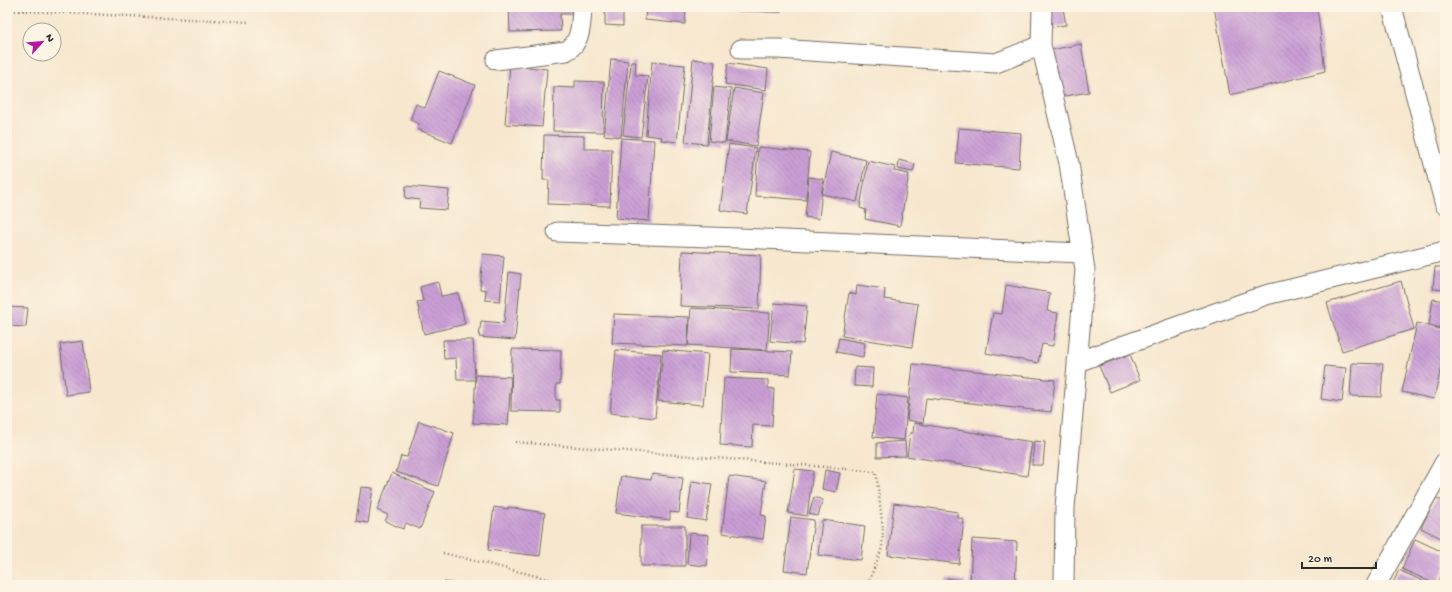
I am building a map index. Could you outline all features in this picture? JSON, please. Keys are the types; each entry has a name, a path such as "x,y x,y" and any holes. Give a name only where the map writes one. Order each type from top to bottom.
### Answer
{"street":[{"path":"496,60 566,51 572,48 580,32 582,7"},
{"path":"1042,7 1041,45 1069,163 1085,270 1065,508 1064,585"},
{"path":"1392,7 1445,205"},
{"path":"741,49 778,49 996,63 1041,45"},
{"path":"557,232 1082,253"},
{"path":"1077,362 1266,295 1445,251"},
{"path":"1376,585 1445,462"}],"path":[{"path":"7,10 250,22"},
{"path":"515,442 807,465 876,472 883,529 882,548 869,583 852,585"},
{"path":"443,553 574,585"}],"building":[{"path":"509,7 571,7 571,14 560,14 561,31 510,32"},
{"path":"605,7 623,7 623,26 605,25"},
{"path":"646,7 686,7 685,24 645,20"},
{"path":"739,7 781,7 781,12 739,11"},
{"path":"1214,7 1317,7 1325,71 1230,95"},
{"path":"1063,8 1066,25 1052,27 1049,9"},
{"path":"1081,44 1089,92 1059,97 1051,50"},
{"path":"611,59 628,61 621,137 604,135"},
{"path":"693,59 715,62 707,144 685,142"},
{"path":"631,62 636,62 635,75 648,76 641,137 623,135"},
{"path":"652,62 685,65 677,142 661,140 662,137 646,135"},
{"path":"728,63 768,69 766,90 725,84"},
{"path":"510,65 547,69 542,127 505,124"},
{"path":"439,71 475,85 452,143 417,129 419,124 410,120 416,104 425,108"},
{"path":"575,81 604,82 603,132 553,131 554,87 575,88"},
{"path":"714,87 731,89 725,143 709,141"},
{"path":"734,88 764,93 756,146 726,141"},
{"path":"959,128 1021,133 1019,168 956,163"},
{"path":"544,135 584,136 584,149 612,149 610,206 548,204 549,180 543,180"},
{"path":"621,138 654,140 649,221 616,218"},
{"path":"729,144 756,148 747,214 720,210"},
{"path":"758,147 810,152 806,200 755,196"},
{"path":"831,152 866,160 857,202 822,194"},
{"path":"899,160 915,164 913,172 898,169"},
{"path":"868,161 895,167 894,171 909,174 900,226 865,219 866,210 860,208"},
{"path":"809,177 823,179 819,219 805,217"},
{"path":"406,186 449,190 447,210 419,208 420,200 405,198"},
{"path":"682,251 761,255 759,309 680,306"},
{"path":"483,254 504,256 500,301 485,300 486,290 480,289"},
{"path":"1435,267 1445,267 1445,290 1433,289"},
{"path":"509,272 521,274 515,340 479,337 481,321 504,323"},
{"path":"1401,281 1414,329 1342,351 1327,303"},
{"path":"438,282 441,296 458,293 465,324 424,334 417,302 423,301 420,287"},
{"path":"857,285 885,289 884,299 918,304 912,347 842,336 849,293 856,295"},
{"path":"1006,285 1050,293 1047,311 1058,313 1053,346 1042,344 1038,363 986,353 993,313 1002,314"},
{"path":"1433,299 1445,301 1445,329 1429,325"},
{"path":"774,303 807,306 803,344 770,341"},
{"path":"7,307 28,308 26,327 7,326"},
{"path":"691,308 770,313 767,350 688,345"},
{"path":"614,314 689,317 688,346 612,343"},
{"path":"1417,323 1445,330 1445,349 1434,399 1402,392"},
{"path":"839,338 865,343 863,357 836,352"},
{"path":"443,340 473,340 475,380 457,380 456,358 444,359"},
{"path":"83,341 89,392 66,395 60,344"},
{"path":"512,349 561,350 560,384 556,384 556,400 560,400 560,412 511,411"},
{"path":"732,349 792,352 790,375 731,372"},
{"path":"616,350 661,354 655,418 610,413"},
{"path":"663,350 708,354 703,405 658,401"},
{"path":"1130,354 1140,380 1110,392 1099,366"},
{"path":"1352,363 1383,364 1381,397 1350,396"},
{"path":"913,364 1055,380 1051,412 926,398 923,423 907,420"},
{"path":"1325,366 1346,368 1342,402 1321,399"},
{"path":"855,367 873,368 872,387 854,386"},
{"path":"476,375 511,377 508,425 473,423"},
{"path":"724,378 768,380 768,388 774,389 772,426 753,425 752,447 720,445"},
{"path":"877,394 908,398 904,440 873,437"},
{"path":"419,421 454,433 438,486 396,472 401,456 407,457"},
{"path":"914,423 1032,442 1027,476 907,456 910,433 913,433"},
{"path":"905,441 906,456 877,457 877,443"},
{"path":"1034,441 1045,442 1043,465 1032,465"},
{"path":"795,469 813,471 807,516 788,513"},
{"path":"825,470 840,473 836,492 822,489"},
{"path":"392,473 435,492 420,529 406,523 403,529 385,521 388,515 377,510"},
{"path":"652,474 683,478 679,513 670,512 670,520 616,513 621,476 651,480"},
{"path":"729,476 766,481 761,515 766,516 763,539 722,533"},
{"path":"692,481 712,484 706,521 687,518"},
{"path":"361,487 373,488 368,523 356,521"},
{"path":"814,497 823,500 818,516 809,514"},
{"path":"1436,498 1445,502 1445,540 1421,528"},
{"path":"894,503 958,512 958,518 964,519 959,564 888,555"},
{"path":"494,507 508,509 508,507 545,513 540,556 488,550"},
{"path":"791,517 814,520 807,573 784,570"},
{"path":"822,520 865,526 861,560 818,555"},
{"path":"641,526 685,526 685,566 641,566"},
{"path":"689,533 709,535 707,566 687,564"},
{"path":"972,539 1017,542 1015,585 970,585"},
{"path":"1415,539 1445,553 1445,567 1437,585 1402,569"},
{"path":"1399,570 1431,585 1392,585"},
{"path":"947,578 965,581 965,585 946,585"},
{"path":"444,582 459,584 459,585 443,585"}]}
